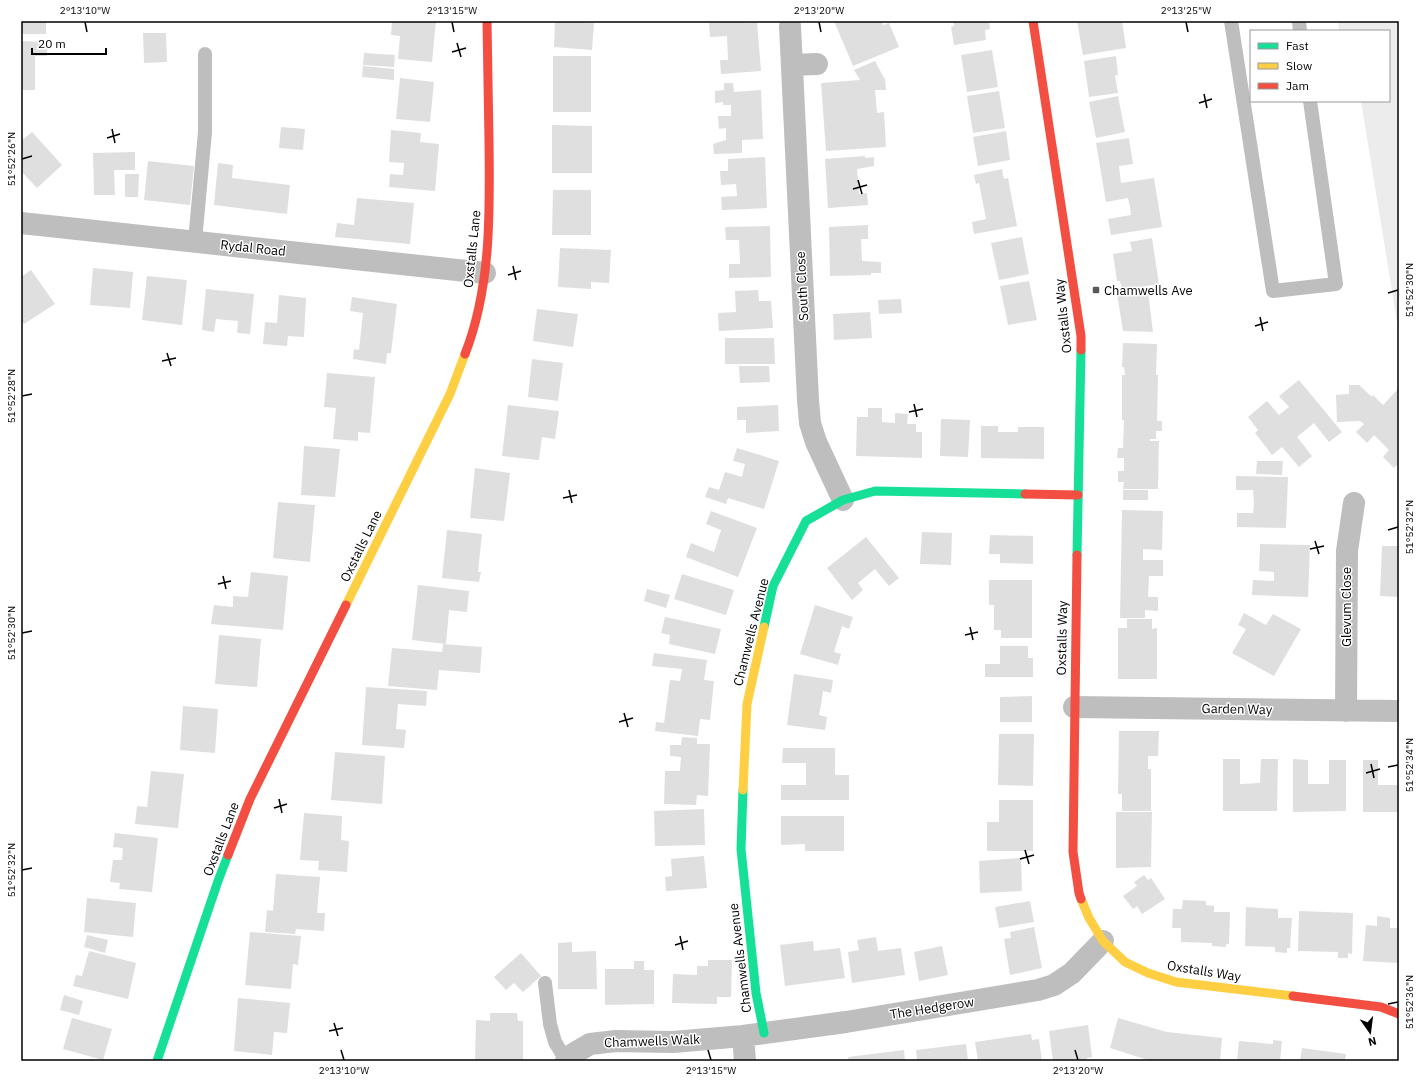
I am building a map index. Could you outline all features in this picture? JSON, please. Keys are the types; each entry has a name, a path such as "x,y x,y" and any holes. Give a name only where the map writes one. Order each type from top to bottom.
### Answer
{"street":[{"name":"Oxstalls Lane","path":"157,1061 218,880 250,799 450,394 473,334 484,273 490,196 487,21"},
{"name":"Oxstalls Way","path":"1033,21 1081,336 1074,707 1073,852 1079,893 1089,918 1104,941 1125,962 1148,973 1176,982 1381,1007 1399,1014"},
{"name":"South Close","path":"790,26 810,423 816,442 842,500"},
{"path":"792,65 817,64"},
{"name":"Rydal Road","path":"21,223 484,273"},
{"name":"Chamwells Avenue","path":"753,1034 756,993 741,849 747,704 773,586 806,521 842,500 875,491 1078,495"},
{"name":"Glevum Close","path":"1346,711 1347,551 1354,503"},
{"name":"Garden Way","path":"1074,707 1399,711"},
{"name":"The Hedgerow","path":"753,1034 846,1022 1038,990 1054,986 1072,973 1104,941"},
{"path":"745,1061 753,1034"},
{"name":"Chamwells Walk","path":"566,1061 573,1054 590,1044 616,1041 673,1042 753,1034"}],"lane":[{"path":"1231,21 1274,291 1336,284 1310,102"},
{"path":"195,241 205,132 205,54"},
{"path":"545,983 550,1024 555,1042 566,1061"}],"shaded area":[{"path":"1338,21 1399,21 1399,334 1361,102 1390,102 1390,30 1339,30"}],"building":[{"path":"21,21 46,21 46,34 21,34"},
{"path":"392,21 436,21 432,62 398,59 400,36 391,35"},
{"path":"555,21 583,21 594,23 592,50 554,47"},
{"path":"719,21 747,21 747,23 757,22 761,71 721,74 720,60 728,60 727,36 710,37 709,23"},
{"path":"834,21 882,21 883,25 889,23 899,47 853,66"},
{"path":"953,21 989,21 990,29 985,30 986,40 954,45 951,27 954,26"},
{"path":"1077,21 1122,21 1126,48 1083,55"},
{"path":"143,33 166,33 167,62 144,63"},
{"path":"21,41 47,42 47,56 35,56 35,90 21,90"},
{"path":"992,50 998,87 967,92 961,55"},
{"path":"364,53 395,55 394,67 363,65"},
{"path":"553,56 591,56 591,112 553,112"},
{"path":"1116,56 1118,75 1115,75 1118,93 1089,97 1084,61"},
{"path":"875,61 885,78 886,90 875,90 877,113 884,112 886,147 826,151 821,83 860,80 854,70"},
{"path":"363,66 394,69 394,80 362,77"},
{"path":"400,78 434,82 430,122 396,119"},
{"path":"724,83 733,83 734,92 761,90 763,139 742,140 742,153 714,154 713,144 726,140 726,128 719,129 718,116 731,116 731,105 723,105 723,102 715,103 715,91 724,90"},
{"path":"999,91 1005,128 973,133 967,96"},
{"path":"1118,96 1125,132 1096,138 1089,102"},
{"path":"552,125 592,126 592,173 552,173"},
{"path":"281,127 305,129 303,150 279,148"},
{"path":"391,130 421,133 420,142 439,144 435,191 389,187 390,174 403,175 404,163 389,162"},
{"path":"1006,131 1010,160 978,166 973,137"},
{"path":"32,132 62,165 37,188 21,171 21,141"},
{"path":"1129,138 1133,164 1119,166 1121,183 1154,178 1162,227 1111,235 1108,219 1131,215 1130,207 1128,198 1106,202 1096,143"},
{"path":"135,152 135,170 114,170 115,195 94,195 93,153"},
{"path":"865,156 865,158 874,157 874,166 857,169 859,194 867,193 868,205 828,208 825,159"},
{"path":"765,157 767,208 722,210 721,197 737,196 736,184 721,185 720,171 728,171 728,159"},
{"path":"148,161 194,166 190,205 144,200"},
{"path":"218,163 233,165 232,178 290,185 287,214 214,205"},
{"path":"1002,169 1004,179 1008,178 1017,226 974,234 972,222 986,219 979,183 976,184 974,175"},
{"path":"125,174 139,174 138,197 125,197"},
{"path":"553,190 591,190 591,235 552,235"},
{"path":"357,198 414,203 410,244 335,237 337,223 354,225"},
{"path":"868,225 868,239 861,239 862,261 881,262 881,273 871,273 871,275 830,276 829,227"},
{"path":"770,226 771,277 729,278 729,264 740,264 739,240 726,240 725,227"},
{"path":"1022,237 1029,274 999,280 991,243"},
{"path":"1152,238 1159,284 1122,290 1120,281 1117,281 1113,254 1132,251 1130,242"},
{"path":"560,248 611,250 609,283 591,282 591,289 558,287"},
{"path":"93,268 133,272 130,308 90,305"},
{"path":"31,270 55,304 24,324 21,320 21,277"},
{"path":"147,276 187,280 182,325 142,320"},
{"path":"1029,281 1037,320 1008,325 1000,286"},
{"path":"206,289 254,294 250,334 237,333 238,321 216,319 214,332 202,330"},
{"path":"758,290 759,301 771,301 773,328 719,331 718,313 736,312 735,291"},
{"path":"1148,291 1153,332 1123,331 1117,294"},
{"path":"279,295 306,298 304,337 288,336 287,346 263,344 265,322 277,323"},
{"path":"352,297 397,304 391,353 387,353 386,364 353,359 354,349 359,350 363,313 350,311"},
{"path":"901,299 902,313 879,314 878,300"},
{"path":"537,309 578,314 573,347 533,341"},
{"path":"870,312 872,338 834,340 833,314"},
{"path":"725,338 774,338 775,364 725,364"},
{"path":"1123,343 1157,344 1157,421 1162,421 1162,431 1156,431 1156,439 1150,439 1150,441 1159,441 1158,489 1123,489 1124,482 1118,482 1118,471 1124,471 1124,458 1117,458 1118,448 1123,448 1124,420 1122,420 1122,375 1125,375 1124,367 1122,367"},
{"path":"532,359 563,363 558,401 528,397"},
{"path":"739,366 769,366 770,382 740,383"},
{"path":"327,373 375,377 370,433 358,432 358,441 333,439 336,408 324,407"},
{"path":"1299,380 1342,432 1329,442 1314,423 1297,437 1312,456 1299,467 1282,447 1272,455 1255,433 1258,430 1248,417 1267,401 1279,415 1289,407 1279,396"},
{"path":"1349,385 1359,385 1372,397 1373,395 1383,405 1399,388 1399,463 1394,468 1383,457 1389,450 1374,435 1367,443 1356,432 1364,424 1360,421 1337,422 1336,395 1349,394"},
{"path":"508,405 559,411 555,439 542,437 539,460 502,456"},
{"path":"778,405 779,431 746,433 746,420 737,420 737,407"},
{"path":"868,408 882,408 882,422 895,423 895,413 908,414 907,424 916,424 916,432 922,432 922,458 856,456 857,417 868,417"},
{"path":"941,419 970,420 968,457 940,456"},
{"path":"981,426 998,426 998,432 1018,432 1018,427 1044,427 1044,459 981,458"},
{"path":"304,446 340,449 335,497 301,495"},
{"path":"737,448 779,461 764,509 728,498 726,504 705,497 709,487 719,490 725,472 742,477 745,464 733,461"},
{"path":"1257,461 1283,461 1282,475 1256,474"},
{"path":"475,468 510,473 504,521 470,518"},
{"path":"1236,476 1288,477 1286,528 1237,527 1237,513 1253,513 1254,502 1253,490 1236,490"},
{"path":"1123,490 1148,490 1148,500 1123,500"},
{"path":"278,502 315,505 310,562 273,558"},
{"path":"1122,510 1163,511 1162,550 1143,549 1143,560 1163,560 1163,576 1149,576 1148,597 1158,597 1158,611 1145,610 1145,618 1120,618"},
{"path":"711,511 757,528 738,577 686,557 691,543 714,552 721,530 706,524"},
{"path":"447,530 482,534 478,572 481,572 479,582 442,578"},
{"path":"922,532 952,533 951,565 920,564"},
{"path":"990,535 1033,536 1033,564 1000,563 1000,554 989,554"},
{"path":"866,537 899,578 889,586 875,569 858,583 863,590 852,600 827,568"},
{"path":"1260,544 1310,545 1308,597 1252,595 1253,580 1274,581 1274,572 1259,571"},
{"path":"1382,546 1399,546 1399,597 1380,596"},
{"path":"251,572 288,576 283,630 211,624 214,605 233,607 233,596 248,597"},
{"path":"682,574 734,590 726,615 674,599"},
{"path":"989,580 1032,580 1032,638 1001,638 1001,630 994,630 994,605 989,605"},
{"path":"418,585 469,591 467,612 449,610 446,644 412,640"},
{"path":"647,589 670,595 666,608 644,601"},
{"path":"815,605 853,617 849,629 842,626 834,652 841,654 838,665 800,654"},
{"path":"1244,613 1266,625 1273,614 1301,629 1274,676 1232,653 1246,629 1238,625"},
{"path":"665,617 721,629 715,654 669,644 670,635 661,633"},
{"path":"1127,619 1152,619 1152,629 1157,628 1157,679 1118,679 1118,628 1127,628"},
{"path":"219,635 261,639 257,687 215,684"},
{"path":"443,644 482,647 480,673 439,670 437,690 388,686 392,648 442,652"},
{"path":"1000,646 1028,646 1028,658 1033,658 1033,677 985,677 985,664 1000,664"},
{"path":"654,653 707,660 704,680 714,681 710,720 700,719 698,736 655,731 656,722 664,723 670,680 680,681 682,669 652,666"},
{"path":"794,674 833,680 831,693 823,691 819,715 827,717 825,730 787,725"},
{"path":"366,687 427,691 426,706 398,704 396,729 406,730 404,748 362,745"},
{"path":"1032,696 1032,722 1000,722 1000,697"},
{"path":"183,706 218,709 215,753 180,750"},
{"path":"1119,731 1159,731 1158,756 1148,756 1148,769 1151,769 1151,811 1122,811 1122,794 1118,794"},
{"path":"999,734 1034,734 1033,786 998,785"},
{"path":"682,737 697,738 697,744 710,744 708,796 697,795 696,805 664,804 665,771 680,771 681,757 670,756 670,745 681,745"},
{"path":"783,748 835,748 835,775 849,775 849,800 781,800 781,785 806,785 806,763 782,763"},
{"path":"335,752 385,756 382,804 331,800"},
{"path":"1223,759 1240,759 1240,784 1260,783 1261,759 1278,759 1277,811 1223,811"},
{"path":"1293,759 1308,760 1308,784 1329,784 1329,760 1346,760 1346,811 1293,812"},
{"path":"1363,760 1378,760 1378,785 1399,785 1399,812 1363,812"},
{"path":"151,771 184,774 178,828 135,824 137,806 147,807"},
{"path":"999,800 1033,800 1033,851 987,851 987,822 999,822"},
{"path":"704,809 705,845 655,846 654,811"},
{"path":"1116,812 1152,812 1151,867 1116,868"},
{"path":"304,813 342,816 341,840 349,841 347,872 318,870 319,861 300,860"},
{"path":"781,816 844,816 844,851 805,851 805,844 781,845"},
{"path":"115,833 158,838 152,892 119,889 120,883 110,882 113,860 122,860 123,848 113,847"},
{"path":"704,856 707,888 666,891 665,877 672,876 671,859"},
{"path":"1021,858 1022,891 980,893 979,861"},
{"path":"276,874 320,877 317,913 325,913 324,931 296,929 295,934 265,932 267,910 273,911"},
{"path":"1144,875 1148,880 1151,878 1165,899 1142,914 1137,906 1133,909 1123,896 1137,886 1134,882"},
{"path":"87,898 136,903 133,937 84,932"},
{"path":"1183,900 1206,901 1206,905 1214,906 1214,912 1230,912 1229,944 1226,944 1226,947 1212,946 1212,943 1181,942 1181,928 1172,928 1173,909 1182,909"},
{"path":"1030,901 1034,922 999,928 995,907"},
{"path":"1246,907 1278,909 1278,918 1292,918 1290,948 1287,948 1287,953 1275,952 1275,947 1245,946"},
{"path":"1299,911 1353,913 1352,954 1348,953 1348,958 1338,958 1338,952 1298,951"},
{"path":"1377,916 1390,918 1390,928 1399,928 1399,963 1363,961 1366,925 1377,926"},
{"path":"1034,927 1042,968 1010,975 1004,939 1011,938 1010,932"},
{"path":"250,932 301,936 298,965 293,964 291,989 245,985"},
{"path":"87,935 108,940 105,953 84,947"},
{"path":"876,937 878,951 901,948 905,975 852,983 848,952 859,950 857,940"},
{"path":"813,941 814,951 840,948 845,978 785,986 780,945"},
{"path":"572,942 572,952 596,951 597,989 558,989 558,943"},
{"path":"942,946 948,975 919,981 914,952"},
{"path":"89,951 136,963 128,999 73,986 76,975 82,976"},
{"path":"521,953 541,976 523,992 514,983 506,990 494,977"},
{"path":"708,960 732,960 731,997 717,997 717,1004 672,1003 673,974 697,975 697,966 708,966"},
{"path":"634,961 644,961 644,970 654,970 654,1004 605,1005 605,969 634,969"},
{"path":"64,995 83,1001 79,1015 60,1010"},
{"path":"238,998 290,1003 287,1033 274,1032 272,1055 234,1051"},
{"path":"490,1013 517,1013 518,1021 523,1021 523,1061 475,1061 476,1020 490,1021"},
{"path":"72,1018 112,1029 103,1060 63,1049"},
{"path":"1118,1018 1167,1032 1222,1038 1220,1061 1151,1061 1110,1048"},
{"path":"1088,1025 1092,1057 1087,1058 1087,1061 1053,1061 1049,1031"},
{"path":"1031,1034 1032,1040 1039,1039 1042,1061 978,1061 975,1042"},
{"path":"1273,1040 1282,1041 1280,1061 1237,1061 1239,1041 1273,1044"},
{"path":"966,1044 968,1061 917,1061 916,1050"},
{"path":"1302,1048 1346,1054 1345,1061 1300,1061"},
{"path":"904,1050 905,1061 849,1061 848,1057"}],"traffic: fast":[{"path":"1077,555 1081,350"},
{"path":"764,627 773,586 806,521 843,500 875,491 1025,494"},
{"path":"743,790 741,849 756,993 764,1033"},
{"path":"157,1061 228,855"}],"traffic: slow":[{"path":"346,605 450,394 465,354"},
{"path":"743,790 747,704 764,627"},
{"path":"1081,899 1089,918 1103,941 1125,962 1148,973 1176,982 1293,996"}],"traffic: jam":[{"path":"465,354 474,329 480,303 489,223 487,21"},
{"path":"1033,21 1081,336 1081,350"},
{"path":"1025,494 1078,495"},
{"path":"1077,555 1073,852 1081,899"},
{"path":"228,855 250,799 346,605"},
{"path":"1293,996 1381,1007 1399,1014"}],"place":[{"name":"Chamwells Ave","path":"1096,290"}]}
